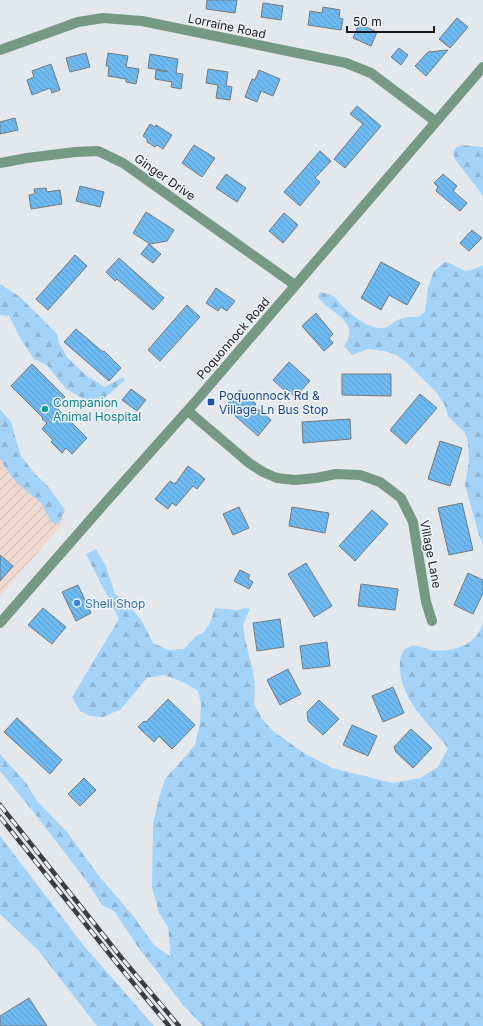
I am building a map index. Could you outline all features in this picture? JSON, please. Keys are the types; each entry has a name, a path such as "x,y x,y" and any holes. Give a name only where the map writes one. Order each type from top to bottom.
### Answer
{"street":[{"name":"Lorraine Road","path":"0,50 78,22 103,18 142,21 346,63 371,73 435,121"},
{"name":"Poquonnock Road","path":"0,623 188,411 435,121 483,67"},
{"name":"Ginger Drive","path":"0,163 75,152 98,151 123,163 295,285"},
{"name":"Village Lane","path":"188,411 249,463 263,472 277,478 294,480 336,474 360,475 380,482 401,498 413,522 426,602 432,621"}],"shaded area":[{"path":"0,433 65,521 0,596"}],"green space":[{"path":"462,145 483,147 483,196 455,159 453,153 456,147"},
{"path":"445,262 466,271 476,269 483,265 483,544 465,485 469,460 468,443 465,433 448,416 445,406 437,393 406,362 396,355 385,351 368,349 352,355 344,346 349,337 347,324 318,297 320,292 331,295 342,306 364,323 373,327 385,328 397,320 407,317 418,317 425,312 428,288 434,271"},
{"path":"0,284 20,297 57,334 59,343 67,357 87,376 105,387 123,377 125,380 97,404 87,404 79,396 66,389 47,365 34,359 20,338 9,316 0,315"},
{"path":"0,409 11,422 21,456 36,475 47,485 65,510 58,525 51,522 41,503 17,483 6,469 0,458"},
{"path":"96,549 106,566 115,594 133,610 143,623 153,643 168,650 184,649 196,636 204,632 210,623 215,608 236,610 245,608 250,609 243,625 253,671 255,687 254,704 262,719 273,731 304,753 332,768 393,783 420,778 438,767 448,748 415,709 403,686 400,674 400,661 403,652 406,648 412,646 419,646 430,650 440,651 462,646 467,644 475,637 483,623 483,1026 203,1026 183,1005 138,947 114,911 102,905 88,883 0,771 0,754 26,783 37,801 67,832 99,876 134,917 154,945 171,957 168,927 159,913 152,887 153,824 165,779 195,745 200,723 201,704 198,691 185,683 164,675 147,678 121,709 103,717 90,716 80,711 72,697 119,619 86,554"},
{"path":"0,836 84,946 154,1026 97,1026 38,950 0,914"}],"building":[{"path":"207,0 237,0 235,13 206,9"},
{"path":"263,3 283,6 281,20 261,17"},
{"path":"323,7 340,10 339,18 343,19 341,30 308,25 310,11 322,13"},
{"path":"457,18 468,27 450,48 439,39"},
{"path":"359,24 377,32 371,46 353,38"},
{"path":"399,48 408,55 401,65 391,57"},
{"path":"448,50 426,76 415,66 428,52"},
{"path":"86,53 90,67 70,72 66,58"},
{"path":"108,53 128,56 126,67 139,69 136,84 126,82 126,79 108,76 109,66 106,66"},
{"path":"150,54 178,59 176,73 183,74 181,89 171,87 172,82 155,79 156,70 167,71 148,68"},
{"path":"51,64 60,90 52,93 50,88 32,95 27,80 34,77 32,71"},
{"path":"208,69 228,72 226,86 232,87 230,100 216,98 218,85 206,83"},
{"path":"259,70 280,79 273,96 261,91 257,102 245,97 252,79 255,80"},
{"path":"357,106 381,126 345,168 334,159 363,124 350,114"},
{"path":"15,118 18,130 0,134 0,122"},
{"path":"150,124 155,127 156,125 172,135 163,149 157,145 155,147 147,142 147,139 143,136"},
{"path":"194,145 215,158 202,177 182,163"},
{"path":"320,151 331,161 315,178 320,182 300,206 284,192"},
{"path":"226,174 246,188 237,202 216,188"},
{"path":"443,174 457,186 453,191 467,203 460,211 436,191 438,187 434,183"},
{"path":"80,186 104,192 100,207 76,201"},
{"path":"46,188 47,192 60,190 62,204 31,209 29,195 35,194 34,189"},
{"path":"146,212 174,230 167,241 150,244 133,233"},
{"path":"284,213 298,225 283,243 269,231"},
{"path":"472,230 482,238 469,251 460,243"},
{"path":"149,244 161,254 153,263 141,254"},
{"path":"75,255 87,266 48,310 36,299"},
{"path":"119,258 164,298 153,310 117,279 115,281 106,272"},
{"path":"381,262 420,283 407,305 389,295 381,310 361,298"},
{"path":"216,288 235,301 227,311 221,307 218,311 206,303"},
{"path":"187,305 200,317 160,361 148,350"},
{"path":"316,313 333,334 329,338 333,343 324,351 302,326"},
{"path":"76,329 103,352 104,351 121,368 109,381 64,342"},
{"path":"289,362 310,381 295,397 287,389 285,391 273,380"},
{"name":"Companion Animal Hospital","path":"32,364 65,397 55,406 87,438 72,454 66,448 62,453 51,442 53,440 42,429 47,423 11,386"},
{"path":"342,374 391,374 391,396 342,395"},
{"path":"131,389 146,400 137,411 122,400"},
{"path":"240,390 256,404 254,406 271,420 258,436 225,407"},
{"path":"420,394 437,408 406,444 390,430"},
{"path":"350,419 351,439 303,443 302,422"},
{"path":"440,441 462,448 450,486 428,479"},
{"path":"188,466 205,479 197,489 193,486 176,506 172,503 168,509 155,499 170,481 175,484"},
{"path":"462,503 473,550 449,555 438,508"},
{"path":"239,507 249,528 233,535 223,514"},
{"path":"292,507 329,513 325,533 289,526"},
{"path":"372,510 388,524 355,561 339,546"},
{"path":"0,555 13,566 0,581"},
{"path":"306,563 332,606 314,617 288,574"},
{"path":"240,570 250,575 248,579 253,582 249,589 234,581"},
{"path":"468,573 483,580 483,593 473,614 454,605"},
{"path":"361,584 398,589 395,610 358,606"},
{"name":"Shell Shop","path":"78,585 91,613 76,621 62,592"},
{"path":"43,608 66,627 52,644 28,625"},
{"path":"280,619 284,647 257,651 253,623"},
{"path":"327,642 330,666 303,669 300,646"},
{"path":"288,669 301,694 280,705 267,680"},
{"path":"393,687 404,713 383,722 372,696"},
{"path":"168,699 195,725 172,749 159,736 154,742 138,727 144,721 146,722"},
{"path":"319,700 339,719 323,735 308,721 307,712"},
{"path":"17,718 62,760 50,774 4,732"},
{"path":"352,725 377,736 368,756 343,745"},
{"path":"411,729 432,748 413,768 396,752 394,747"},
{"path":"84,778 96,790 80,806 68,794"},
{"path":"29,998 47,1026 0,1026 0,1016"}],"railway":[{"path":"0,805 120,956 179,1026"},
{"path":"0,817 169,1026"}],"place":[{"name":"Poquonnock Rd & Village Ln Bus Stop","path":"211,402"},
{"name":"Companion Animal Hospital","path":"45,409"},
{"name":"Shell Shop","path":"77,603"}]}
